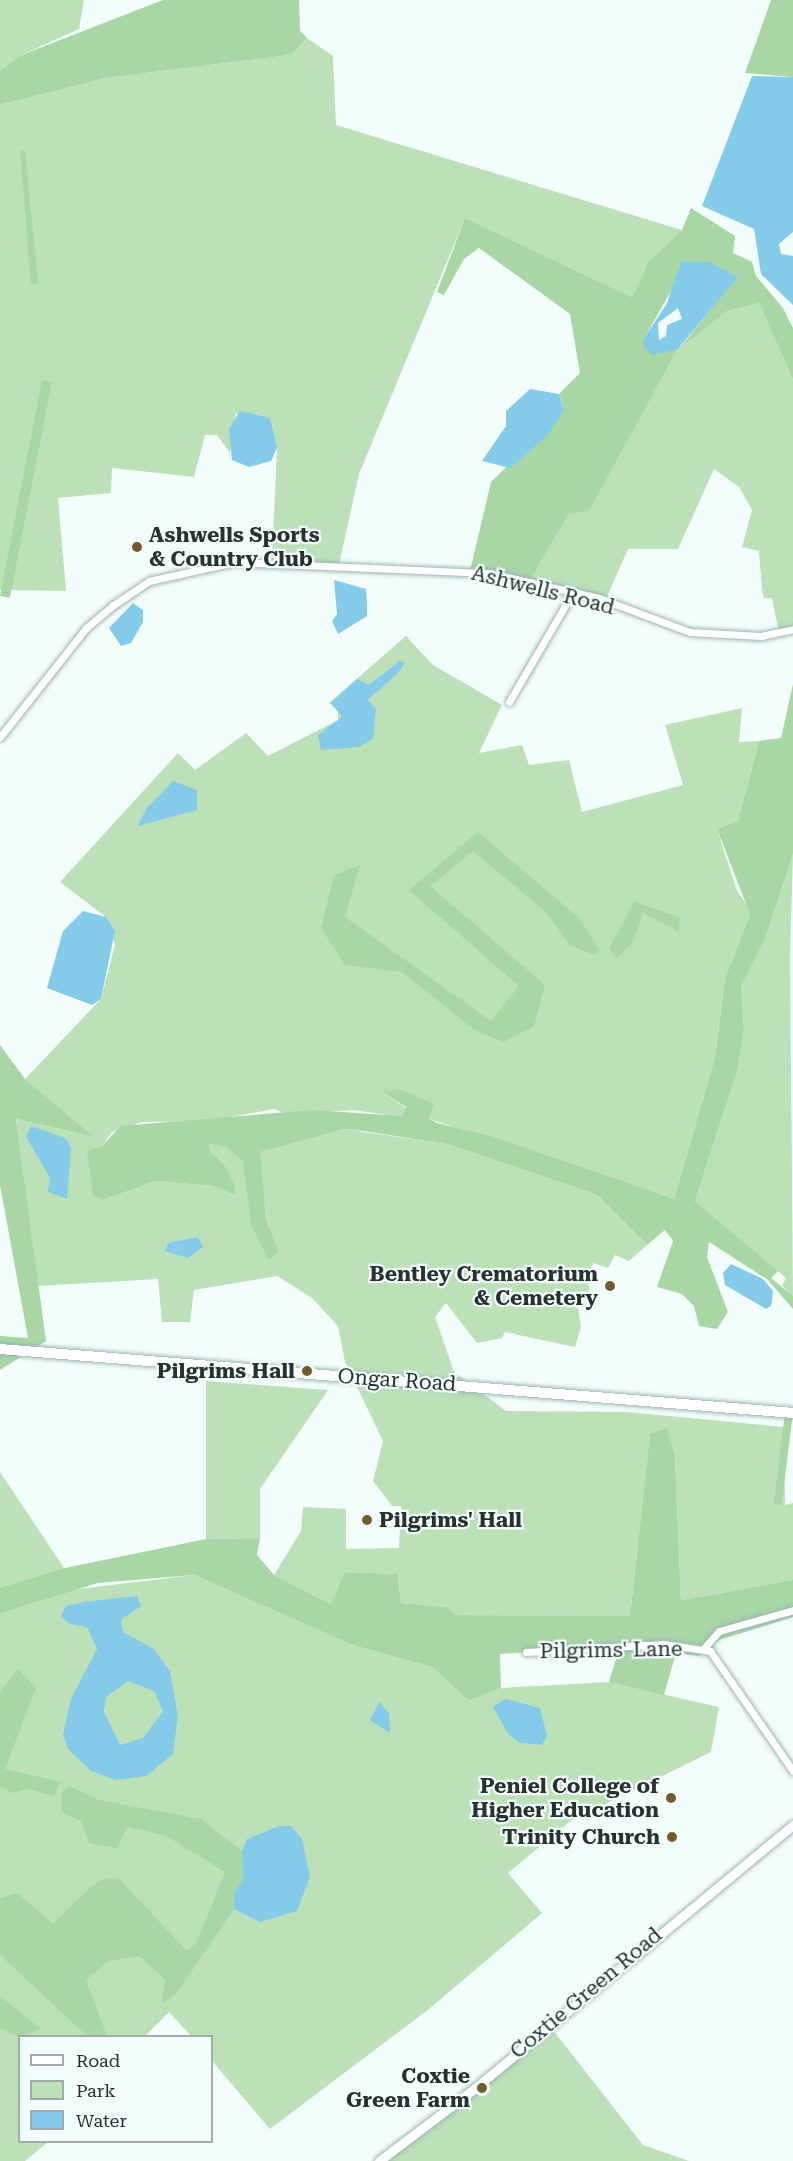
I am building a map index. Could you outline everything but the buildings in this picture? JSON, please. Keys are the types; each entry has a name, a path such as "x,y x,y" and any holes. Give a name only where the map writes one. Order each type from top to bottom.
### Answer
{"main road":[{"name":"Ongar Road","path":"0,1349 793,1413"}],"street":[{"name":"Ashwells Road","path":"0,737 86,628 149,581 234,562 272,561 353,571 456,569 573,592 690,632 761,636 793,629"},
{"path":"509,702 573,592"},
{"name":"Pilgrims' Lane","path":"526,1652 664,1644 703,1649 719,1631 793,1610"},
{"path":"703,1649 733,1678 793,1771"},
{"name":"Coxtie Green Road","path":"379,2161 475,2088 793,1825"}],"green space":[{"path":"0,0 84,0 79,29 19,56 0,71"},
{"path":"163,0 299,0 300,31 307,38 291,55 106,78 0,105 0,71 19,56"},
{"path":"771,0 793,0 793,77 745,73"},
{"path":"307,38 333,56 336,125 682,230 648,262 632,297 465,218 359,474 338,569 272,561 277,448 236,413 230,453 217,435 205,435 194,477 112,468 111,493 58,498 66,591 0,590 0,105 106,78 291,55"},
{"path":"25,150 38,283 31,284 20,151"},
{"path":"691,208 735,236 733,253 752,262 756,276 783,308 793,328 793,380 759,303 727,311 679,349 737,277 716,269 676,282 645,337 678,349 589,511 569,514 529,582 470,571 491,482 564,410 559,394 580,373 570,314 479,248 464,259 444,295 437,292 465,218 632,297 648,262 682,230"},
{"path":"759,303 793,380 793,629 779,634 772,598 764,598 762,590 759,551 742,547 752,510 739,487 714,469 678,549 628,549 605,601 529,582 569,514 589,510 678,349 727,311"},
{"path":"42,380 52,382 10,598 0,596"},
{"path":"406,636 433,665 502,705 479,753 522,745 529,765 569,760 582,812 683,785 665,725 742,708 739,742 759,741 738,821 717,829 737,891 751,911 725,978 715,1057 674,1199 429,1119 399,1089 383,1093 406,1108 403,1117 352,1110 289,1115 274,1109 209,1121 142,1122 112,1132 102,1146 88,1151 103,1200 156,1181 216,1186 234,1196 235,1185 224,1164 209,1150 209,1144 227,1147 243,1162 248,1189 274,1233 266,1219 259,1152 345,1129 451,1145 597,1195 647,1245 629,1261 615,1255 608,1268 593,1263 587,1279 590,1289 578,1308 581,1327 575,1347 505,1332 502,1338 477,1343 446,1303 435,1317 454,1372 506,1411 626,1412 784,1427 785,1505 793,1503 793,1580 681,1600 675,1458 650,1435 630,1616 457,1615 447,1607 401,1603 398,1574 346,1572 331,1604 274,1575 301,1531 303,1507 346,1509 346,1549 399,1548 401,1506 392,1506 373,1481 383,1441 345,1362 338,1326 312,1298 277,1276 194,1290 190,1322 162,1322 158,1279 38,1286 16,1119 93,1137 25,1079 101,999 115,945 106,917 60,882 178,753 195,770 246,733 268,756 338,720 338,710 329,703"},
{"path":"793,684 793,854 765,939 741,987 744,1029 737,1072 695,1201 778,1271 771,1278 793,1296 793,1309 768,1280 709,1242 707,1257 728,1312 717,1329 699,1326 694,1306 682,1294 657,1287 673,1241 665,1230 647,1245 597,1195 451,1145 345,1129 260,1152 266,1219 278,1252 269,1260 251,1225 243,1162 227,1147 209,1144 209,1150 224,1164 235,1185 235,1196 215,1186 156,1181 103,1200 93,1195 87,1151 102,1146 121,1126 312,1110 402,1116 406,1107 382,1092 399,1089 434,1104 429,1119 437,1123 494,1137 674,1199 715,1057 725,978 750,914 717,829 738,821 759,741 781,738"},
{"path":"478,832 579,918 600,950 593,955 569,944 546,912 473,851 430,886 545,985 534,1026 504,1042 476,1031 402,972 345,965 321,928 334,875 360,865 345,917 491,1021 519,986 409,890"},
{"path":"793,854 790,957 793,1296 782,1286 786,1278 695,1201 737,1072 744,1029 741,987 765,939"},
{"path":"634,901 680,918 679,932 643,913 634,941 617,958 609,949"},
{"path":"0,1045 25,1079 94,1137 16,1119 46,1341 0,1370 0,1336 28,1338 0,1185"},
{"path":"206,1381 328,1390 260,1489 260,1538 206,1539"},
{"path":"785,1412 793,1413 782,1505 774,1504"},
{"path":"667,1428 675,1458 681,1600 793,1580 793,1617 719,1640 699,1656 676,1653 664,1695 609,1682 620,1646 500,1654 501,1688 469,1701 432,1667 352,1645 194,1575 98,1583 0,1613 0,1588 65,1568 206,1539 260,1538 257,1555 274,1575 331,1604 345,1572 398,1574 401,1603 447,1607 457,1615 630,1616 650,1434"},
{"path":"0,1472 78,1589 194,1575 352,1645 432,1667 469,1701 501,1688 609,1682 719,1707 711,1752 569,1822 508,1873 542,1913 429,2009 270,2129 213,2062 213,2035 190,2035 169,2012 146,2035 18,2035 18,2143 47,2143 25,2161 0,2161"},
{"path":"18,1669 36,1688 5,1769 61,1782 54,1796 29,1789 12,1793 0,1786 0,1692"},
{"path":"69,1786 99,1800 201,1819 242,1851 243,1879 234,1893 234,1909 176,1994 162,2004 165,1979 139,1956 109,1961 86,1980 107,2035 86,2035 0,1955 0,1898 17,1893 53,1924 92,1886 105,1878 119,1879 187,1951 197,1942 225,1872 165,1835 127,1827 117,1848 89,1843 81,1821 62,1813 61,1793"},
{"path":"0,1996 41,2029 18,2037 0,2028"},
{"path":"549,2025 643,2145 689,2161 379,2161"}],"water":[{"path":"752,76 793,77 793,232 779,244 781,254 793,256 793,305 761,274 754,229 702,206"},
{"path":"681,261 709,262 738,277 678,349 652,355 643,345 645,337 667,303","holes":["678,308 682,319 667,325 666,336 659,340 658,323"]},
{"path":"530,389 559,394 564,410 547,436 510,468 482,461 506,426 506,411"},
{"path":"240,411 270,418 277,448 271,461 249,467 232,460 229,429"},
{"path":"334,580 366,589 367,616 338,634 332,621 337,614"},
{"path":"133,603 143,610 143,622 131,643 121,646 109,628"},
{"path":"400,661 405,663 398,673 368,700 376,709 373,739 359,747 321,750 318,735 342,717 331,703 357,679 369,685"},
{"path":"173,781 197,790 197,810 138,826 146,809"},
{"path":"83,911 106,917 115,931 101,999 92,1005 47,988 63,931"},
{"path":"31,1126 65,1138 71,1147 67,1199 48,1192 50,1178 26,1137"},
{"path":"198,1237 203,1247 188,1258 165,1251 168,1243"},
{"path":"731,1264 763,1279 773,1291 771,1306 766,1309 725,1285 723,1273"},
{"path":"137,1596 141,1606 121,1620 123,1632 154,1649 170,1671 178,1716 173,1754 146,1776 116,1780 91,1771 68,1749 63,1734 71,1699 97,1649 87,1627 69,1624 61,1616 66,1606","holes":["128,1681 154,1691 163,1711 143,1738 120,1745 104,1712 106,1697"]},
{"path":"506,1699 540,1708 547,1736 542,1745 520,1743 508,1734 493,1707"},
{"path":"379,1702 389,1713 390,1733 370,1720"},
{"path":"279,1826 291,1826 302,1839 310,1877 297,1911 260,1922 234,1909 234,1893 243,1879 242,1851 247,1839"}],"place":[{"name":"Ashwells Sports & Country Club","path":"137,547"},
{"name":"Bentley Crematorium & Cemetery","path":"610,1286"},
{"name":"Pilgrims Hall","path":"307,1371"},
{"name":"Pilgrims' Hall","path":"367,1520"},
{"name":"Peniel College of Higher Education","path":"671,1798"},
{"name":"Trinity Church","path":"672,1837"},
{"name":"Coxtie Green Farm","path":"482,2088"}]}
